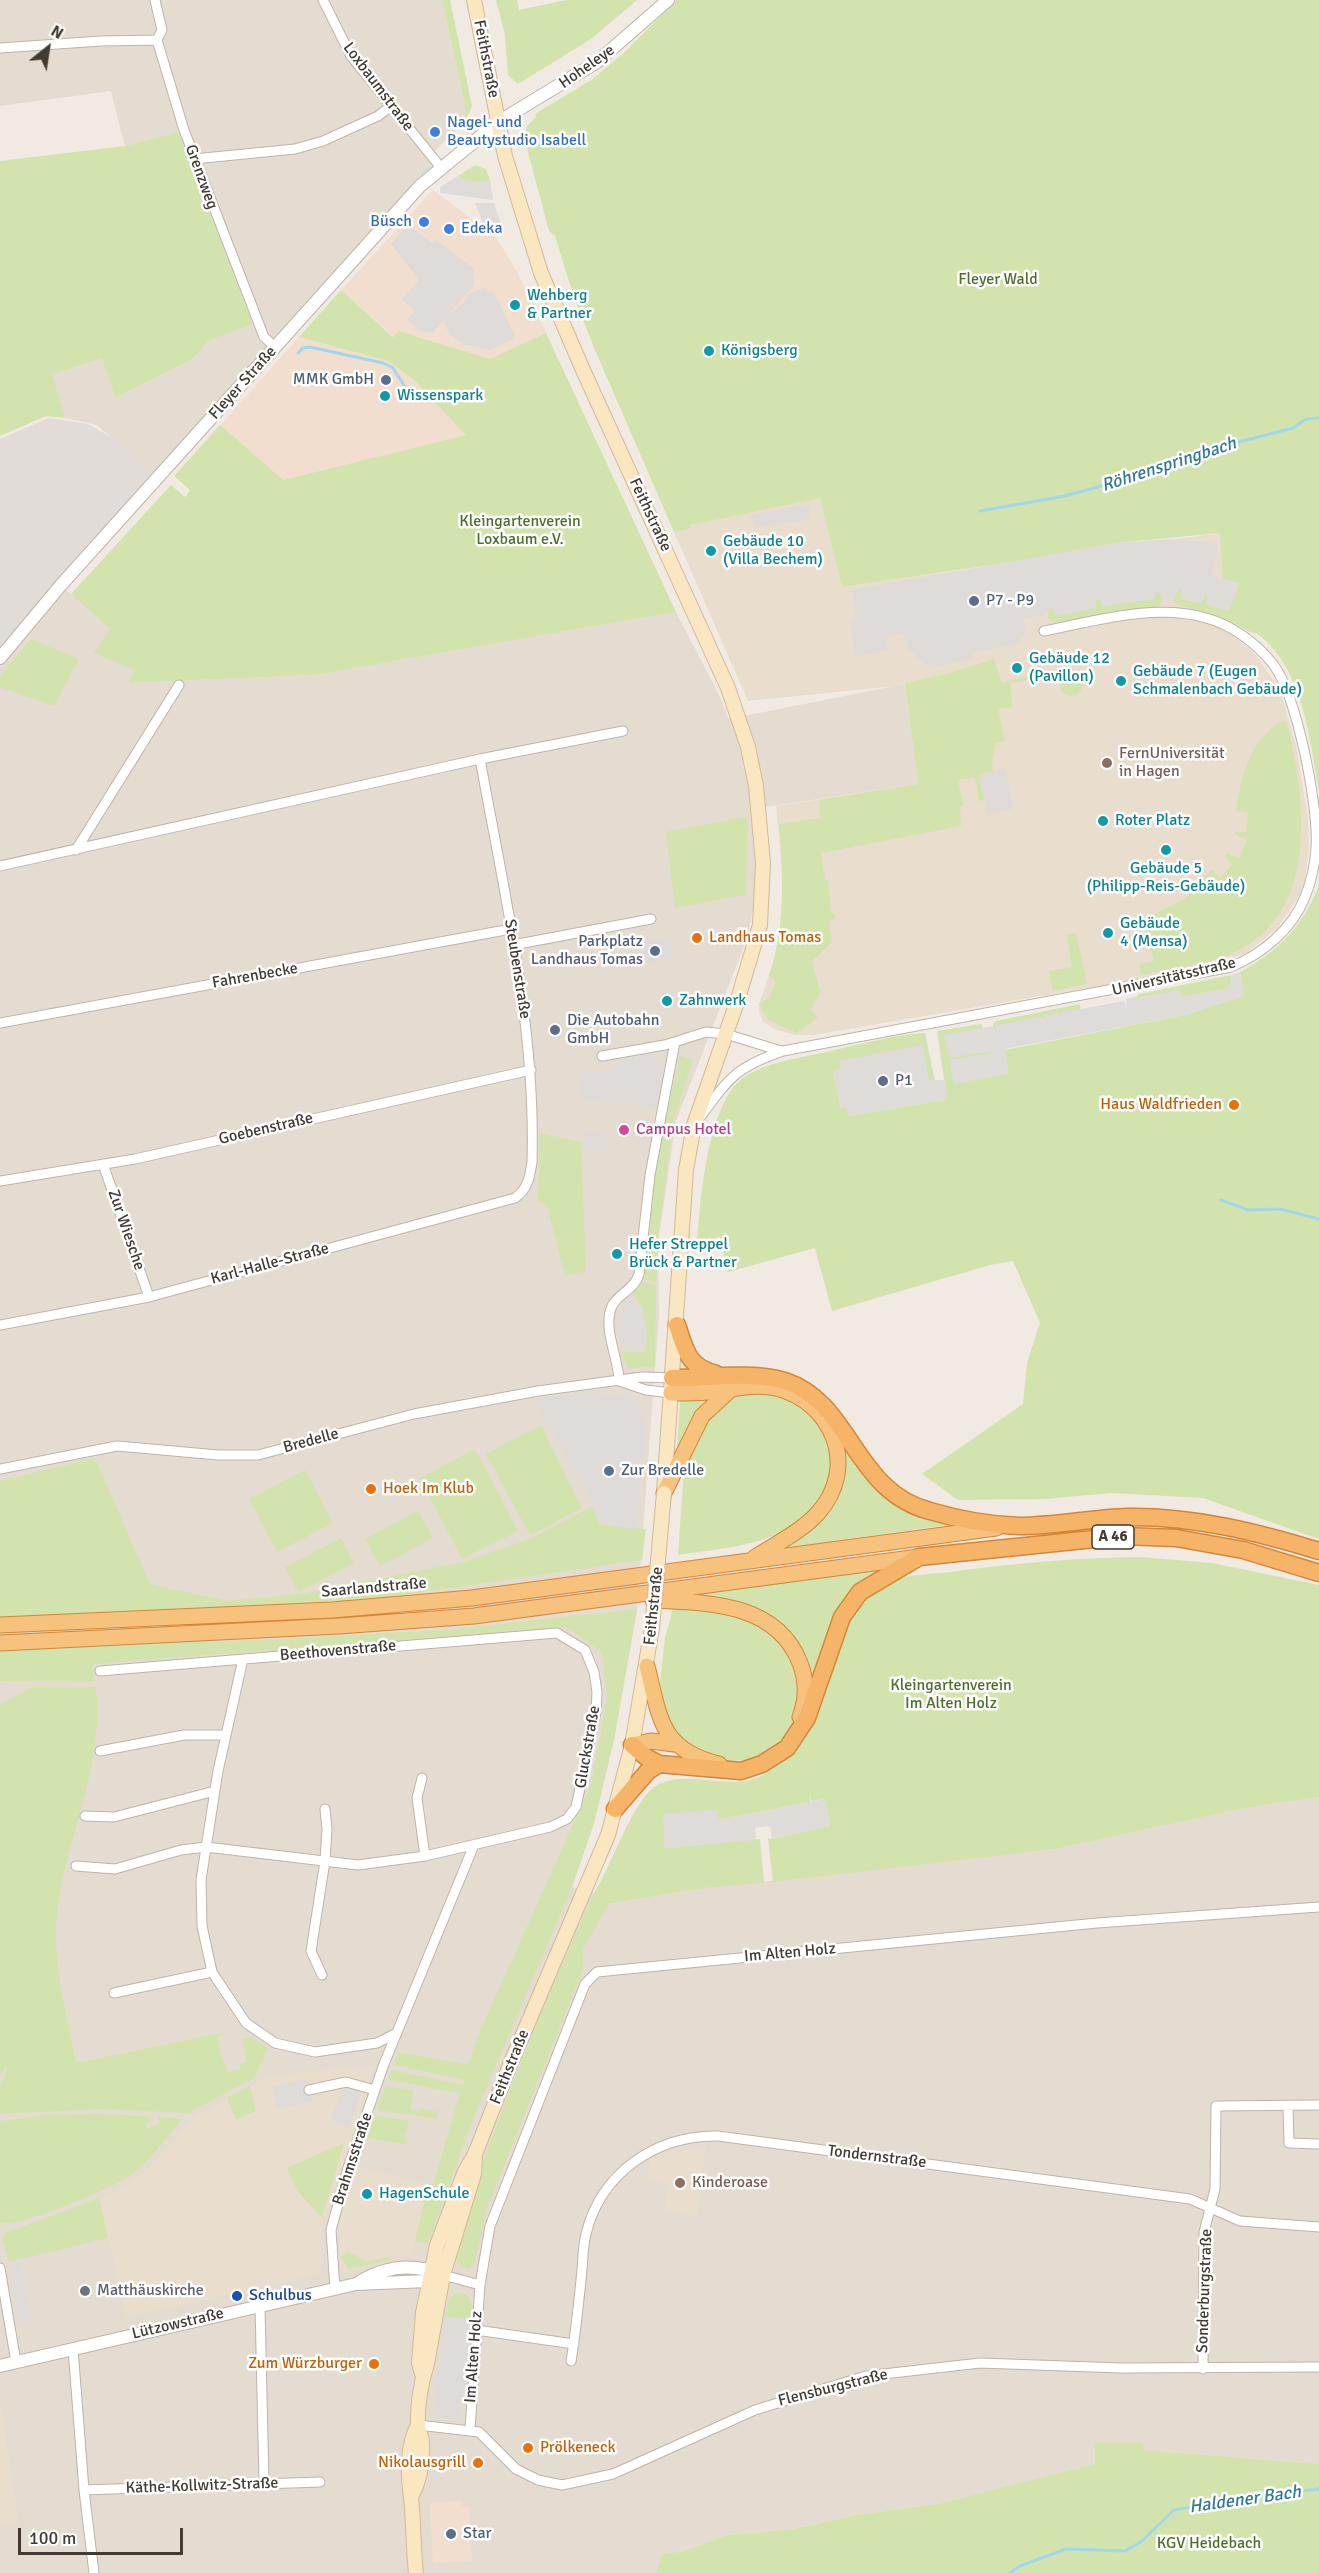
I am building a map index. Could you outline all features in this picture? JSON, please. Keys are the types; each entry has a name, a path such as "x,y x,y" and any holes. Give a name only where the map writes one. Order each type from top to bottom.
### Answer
{"highway":[{"path":"677,1325 692,1363 729,1384 775,1388 809,1402 830,1427 838,1449 839,1462 834,1486 818,1513 807,1524 749,1561"},
{"path":"671,1386 785,1381 814,1397 832,1415 868,1470 901,1499 929,1511 1019,1526"},
{"path":"664,1493 702,1416 729,1384"},
{"name":"A 46","path":"1019,1526 1130,1517 1195,1522 1241,1528 1319,1551"},
{"name":"Saarlandstraße","path":"0,1625 332,1610 472,1598 1019,1526"},
{"name":"A 46","path":"919,1557 1123,1536 1176,1538 1242,1550 1319,1573"},
{"path":"0,1643 339,1626 474,1616 919,1557"},
{"path":"632,1745 659,1764 741,1771 762,1764 787,1748 807,1718 842,1617 860,1592 919,1557"},
{"path":"614,1598 692,1602 748,1611 768,1622 784,1635 796,1651 806,1689 804,1706 786,1741 774,1752 740,1766 722,1764 687,1754 674,1744 657,1707 646,1666"},
{"path":"632,1745 651,1741 674,1744"},
{"path":"615,1809 648,1771 659,1764"}],"main road":[{"name":"Feithstraße","path":"416,2573 411,2540 411,2497 408,2485 411,2439 418,2426 423,2377 427,2364 434,2275 465,2171 475,2154 510,2065 599,1860 632,1745 652,1628 677,1325 683,1198 694,1125 756,940 763,896 760,813 748,747 728,687 583,370 542,273 505,156 474,0"}],"street":[{"name":"Grenzweg","path":"155,0 162,30 157,40 194,159 264,336 275,347"},
{"name":"Loxbaumstraße","path":"322,0 351,56 442,169"},
{"name":"Hoheleye","path":"498,122 597,62 668,0"},
{"path":"0,48 101,40 157,40"},
{"path":"194,159 295,149 323,141 378,116 390,107"},
{"name":"Fleyer Straße","path":"0,657 420,186 498,122"},
{"name":"Universitätsstraße","path":"694,1125 740,1069 783,1051 1231,967 1263,949 1278,937 1293,918 1305,898 1311,880 1316,838 1306,767 1294,712 1286,687 1274,665 1242,636 1224,625 1188,614 1170,612 1137,615 1044,631"},
{"path":"76,850 179,685"},
{"path":"0,866 480,759 623,731"},
{"name":"Steubenstraße","path":"480,759 522,994 531,1070 533,1116 528,1181"},
{"path":"513,945 651,919"},
{"name":"Fahrenbecke","path":"0,1023 511,929"},
{"path":"602,1056 675,1042 703,1033 726,1034"},
{"name":"Universitätsstraße","path":"726,1034 783,1051"},
{"path":"620,1381 619,1365 609,1319 614,1303 634,1285 639,1274 650,1174 675,1042"},
{"name":"Goebenstraße","path":"0,1181 103,1164 531,1070"},
{"name":"Zur Wiesche","path":"103,1164 149,1297"},
{"name":"Karl-Halle-Straße","path":"0,1325 149,1297 515,1198 523,1193 528,1181"},
{"name":"Bredelle","path":"0,1469 117,1446 218,1455 258,1455 414,1414 538,1391 642,1377 671,1386"},
{"name":"Bredelle","path":"620,1381 646,1390 671,1386"},
{"name":"Beethovenstraße","path":"100,1671 535,1634 557,1633 573,1640"},
{"name":"Gluckstraße","path":"206,1847 358,1864 425,1856 550,1827 567,1819 576,1806 596,1712 597,1692 594,1672 585,1650 573,1640"},
{"path":"243,1659 225,1736 201,1880 202,1926 212,1972 246,2023 275,2043 315,2052 377,2043 397,2033"},
{"path":"100,1751 184,1735 225,1736"},
{"path":"422,1778 417,1798 425,1856"},
{"path":"85,1816 114,1817 215,1791"},
{"path":"322,1975 310,1951 325,1861 327,1829 325,1809"},
{"name":"Brahmsstraße","path":"334,2289 331,2230 348,2168 397,2033 474,1845"},
{"path":"76,1866 115,1869 181,1851 206,1847"},
{"name":"Im Alten Holz","path":"470,2429 480,2285 494,2211 585,1984 597,1972 1097,1923 1319,1907"},
{"path":"114,1994 212,1972"},
{"path":"309,2090 332,2083 375,2090"},
{"name":"Sonderburgstraße","path":"1203,2368 1204,2232 1215,2189 1215,2106 1319,2105"},
{"path":"1288,2106 1289,2143 1319,2144"},
{"name":"Tondernstraße","path":"571,2361 586,2234 596,2209 608,2186 629,2164 652,2150 674,2141 718,2136 1190,2199 1211,2206 1224,2216 1240,2221 1319,2227"},
{"name":"Lützowstraße","path":"0,2366 356,2284 370,2276 389,2270 416,2266 434,2275"},
{"path":"0,2268 16,2362"},
{"path":"434,2275 480,2285"},
{"path":"261,2306 264,2483"},
{"path":"476,2330 574,2344"},
{"path":"73,2349 84,2490 94,2573"},
{"name":"Flensburgstraße","path":"470,2429 478,2432 501,2457 528,2476 562,2485 613,2474 755,2409 866,2376 980,2363 1203,2368 1319,2367"},
{"path":"418,2426 470,2429"},
{"name":"Käthe-Kollwitz-Straße","path":"84,2490 320,2482"}],"shaded area":[{"path":"0,0 442,0 465,106 465,121 430,155 442,169 155,476 97,425 65,418 51,374 102,357 115,398 193,359 208,341 253,323 178,132 125,146 111,91 0,106"},
{"path":"458,176 467,181 481,183 490,180 493,200 440,193 440,187"},
{"path":"433,190 496,237 517,272 546,333 491,360 418,336 394,337 341,290"},
{"path":"475,203 494,203 501,224 485,228"},
{"path":"408,225 433,244 436,240 473,268 474,285 449,314 468,299 466,295 486,287 489,292 493,291 516,338 490,350 462,344 449,333 443,321 433,332 422,332 407,320 415,311 402,299 419,280 391,244"},
{"path":"299,337 388,361 415,381 467,435 271,483 216,430"},
{"path":"49,418 88,424 111,437 155,476 0,651 0,439"},
{"name":"FernUniversität in Hagen","path":"821,497 842,587 1220,533 1228,611 1222,629 1238,639 1257,656 1281,693 1296,746 1308,818 1309,846 1305,880 1299,896 1277,929 1246,953 1217,964 1180,972 814,1035 795,1035 774,1029 764,1022 759,1013 759,1004 779,948 782,921 782,867 776,806 918,784 905,685 748,701 674,532 688,529 691,525"},
{"path":"810,504 809,519 755,527 751,514"},
{"name":"P7 - P9","path":"1171,539 1218,544 1211,576 1239,584 1228,611 1206,603 1208,595 1205,594 1202,603 1181,599 1181,590 1175,592 1173,599 1163,599 1160,593 1155,591 1155,599 1102,606 1100,599 1095,600 1096,608 1055,616 1053,607 1040,616 1023,617 1026,635 1019,636 1019,643 972,652 973,659 937,666 924,663 910,650 903,633 886,637 888,650 855,656 850,620 856,618 852,590 1116,543"},
{"path":"61,585 111,629 134,670 128,683 316,675 676,612 729,719 905,684 918,784 752,809 757,866 755,898 748,936 676,1121 658,1243 659,1315 637,1609 614,1740 594,1823 572,1887 594,1893 610,1904 706,1888 1056,1849 1241,1809 1319,1797 1319,2464 1143,2450 1141,2442 1094,2444 1095,2464 1083,2468 937,2504 856,2515 791,2529 727,2535 681,2552 663,2554 656,2573 0,2573 0,658"},
{"path":"1005,769 1013,809 987,814 979,774"},
{"name":"Parkplatz Landhaus Tomas","path":"670,937 673,959 640,964 636,942"},
{"path":"1240,972 1244,996 1185,1015 1005,1049 1009,1074 954,1084 949,1060 987,1054 990,1056 987,1048 986,1052 949,1058 944,1035 981,1028 984,1033 984,1028 993,1026 997,1032 996,1025 1041,1017 1044,1023 1044,1016 1124,1001 1127,1008 1126,999 1136,997 1138,1005 1139,998 1180,990 1182,997 1226,989 1232,982 1231,975"},
{"name":"P1","path":"923,1045 929,1080 944,1080 947,1099 849,1116 847,1108 841,1108 833,1071 841,1069 840,1061"},
{"path":"650,1054 650,1058 666,1057 667,1061 658,1107 583,1100 576,1070 612,1072 621,1060"},
{"path":"583,1131 610,1135 608,1152 581,1149"},
{"path":"631,1296 634,1308 642,1307 647,1334 646,1352 628,1352 628,1345 620,1344 620,1335 628,1334 627,1332 620,1333 617,1315 624,1314 621,1305"},
{"name":"Zur Bredelle","path":"574,1393 626,1396 642,1414 645,1427 636,1529 599,1524 586,1487 535,1401"},
{"path":"825,1799 830,1826 772,1838 770,1826 755,1828 756,1840 664,1848 663,1814 717,1810 719,1820"},
{"path":"375,2065 322,2229 321,2272 283,2283 126,2317 99,2198 128,2184 148,2168 194,2119 216,2104 269,2076"},
{"path":"307,2079 312,2101 277,2109 272,2087"},
{"path":"344,2084 362,2091 349,2127 331,2120"},
{"name":"Kinderoase","path":"706,2145 697,2217 665,2211 668,2184 648,2181 650,2159 664,2153"},
{"name":"HagenSchule","path":"356,2166 428,2184 413,2255 353,2270 342,2263 338,2228"},
{"path":"20,2263 32,2320 20,2323 9,2266"},
{"path":"445,2317 471,2319 459,2419 434,2416"},
{"path":"0,2397 19,2526 0,2524"},
{"name":"Star","path":"461,2501 461,2507 469,2507 472,2561 433,2563 430,2503"}],"green space":[{"path":"442,0 450,0 472,106 465,121 465,106"},
{"path":"496,0 517,0 519,10 566,0 637,0 591,39 518,84 508,75 505,35"},
{"name":"Fleyer Wald","path":"676,0 1319,0 1319,790 1302,706 1286,667 1274,650 1257,634 1213,614 1178,606 1173,600 1178,590 1181,590 1181,599 1202,603 1205,594 1208,595 1206,604 1228,611 1239,584 1223,579 1220,533 1116,543 1026,560 842,587 820,498 691,525 689,529 674,532 574,297 555,236 549,231 524,137 527,126 536,117 535,114 593,79 627,50"},
{"path":"178,132 253,324 208,341 193,359 115,398 102,358 52,374 65,418 46,416 0,436 0,161 125,146"},
{"path":"475,165 486,169 490,180 473,182 458,176"},
{"name":"Kleingartenverein Loxbaum e.V.","path":"341,290 393,337 399,331 490,359 546,333 676,612 316,675 128,683 134,670 94,653 110,629 71,594 171,485 185,497 190,490 174,476 220,425 283,480 466,435 415,381 388,361 299,337"},
{"path":"1154,591 1160,593 1163,599 1158,607 1055,624 1048,618 1048,611 1054,607 1056,615 1096,607 1095,600 1101,599 1103,606 1155,598"},
{"path":"31,639 79,659 54,706 0,687 0,676"},
{"path":"994,659 1002,683 1038,672 1033,679 1010,683 1012,707 998,709 1005,741 996,743 992,762 993,771 979,774 984,800 979,801 975,777 958,780 963,804 960,807 961,826 821,853 825,880 828,880 831,913 834,914 835,919 829,920 832,942 812,961 820,992 811,1010 818,1018 796,1033 768,1020 759,1004 769,998 776,982 769,976 781,920 782,863 779,824 820,818 819,800 918,784 905,683 950,673"},
{"path":"1067,674 1075,674 1082,681 1082,689 1075,696 1067,696 1060,689 1060,681"},
{"path":"1282,721 1287,722 1294,753 1301,820 1300,852 1293,883 1281,911 1262,934 1235,952 1177,969 1141,975 1140,964 1154,961 1144,922 1146,918 1186,898 1211,870 1221,877 1232,865 1225,857 1225,853 1239,858 1247,840 1234,834 1235,832 1246,832 1248,813 1236,811 1244,772 1262,738"},
{"path":"748,816 746,895 675,908 666,832"},
{"path":"1319,885 1319,1539 1203,1498 1111,1493 1045,1499 958,1500 922,1474 1023,1404 1027,1363 1040,1323 1013,1261 990,1265 832,1311 815,1248 728,1272 720,1237 697,1243 703,1180 713,1131 731,1091 743,1078 772,1064 888,1038 925,1033 935,1081 840,1061 841,1069 833,1071 841,1108 847,1108 849,1116 947,1099 937,1031 981,1024 985,1033 981,1028 986,1052 988,1048 990,1057 987,1054 954,1083 1005,1050 1185,1015 1244,996 1240,972 1267,955 1288,936 1313,900"},
{"path":"1076,933 1087,984 1053,991 1049,971 1072,967 1067,935"},
{"path":"1231,975 1232,982 1226,989 1182,997 1180,991 1139,998 1140,1005 1137,1005 1136,997 1139,994"},
{"path":"1080,1004 1080,1010 1044,1016 1045,1023 1041,1017 996,1026 998,1032 994,1031 993,1024 996,1021"},
{"path":"680,1056 693,1060 671,1128 664,1127"},
{"path":"663,1131 672,1132 658,1238 656,1282 643,1279 655,1172"},
{"path":"540,1133 581,1142 586,1271 565,1276 547,1206 538,1199"},
{"path":"643,1282 656,1285 655,1364 654,1367 628,1368 621,1351 646,1352 642,1307 633,1294"},
{"path":"776,1391 822,1420 833,1455 831,1476 823,1495 807,1515 774,1535 756,1542 678,1555 683,1482 697,1431 733,1395"},
{"path":"710,1398 676,1460 680,1401"},
{"path":"541,1425 582,1508 530,1535 486,1454"},
{"path":"845,1447 869,1479 881,1492 894,1501 924,1515 963,1523 776,1549 802,1535 845,1463"},
{"path":"475,1449 518,1531 462,1559 420,1478"},
{"path":"95,1458 150,1584 228,1601 306,1593 464,1562 532,1538 593,1506 599,1524 646,1529 642,1560 384,1598 327,1604 0,1618 0,1481"},
{"path":"305,1470 333,1523 277,1552 249,1499"},
{"path":"418,1511 433,1538 380,1566 365,1539"},
{"path":"341,1538 354,1563 298,1592 285,1567"},
{"name":"Kleingartenverein Im Alten Holz","path":"1140,1557 1212,1563 1319,1585 1319,1797 1241,1809 1056,1849 773,1882 768,1839 830,1826 825,1799 811,1801 809,1794 810,1802 718,1820 717,1811 665,1848 760,1839 764,1883 706,1888 609,1904 583,1949 583,1970 487,2208 475,2263 469,2269 463,2268 457,2262 465,2217 502,2111 594,1893 630,1821 646,1795 654,1787 666,1781 679,1779 735,1782 748,1780 765,1774 787,1758 802,1742 819,1712 851,1620 866,1598 888,1582 910,1576 1022,1564 1092,1558"},
{"path":"887,1568 833,1620 814,1677 811,1677 804,1656 794,1638 782,1624 767,1614 731,1601 689,1595"},
{"path":"673,1608 730,1614 758,1624 781,1641 800,1676 798,1715 786,1735 771,1750 750,1759 725,1762 680,1740 663,1708 660,1682 665,1638"},
{"path":"637,1609 614,1740 594,1823 572,1887 471,2124 428,2244 415,2241 428,2184 433,2185 460,2093 388,2080 392,2070 463,2085 464,2080 394,2065 399,2052 469,2065 478,2035 591,1785 607,1699 602,1652 566,1627 94,1664 94,1682 0,1681 0,1649 281,1639 454,1629"},
{"path":"34,1686 96,1687 95,1745 63,1877 56,1924 58,1964 76,2063 225,2032 218,2037 221,2053 218,2054 223,2058 227,2072 240,2069 240,2064 247,2062 242,2039 251,2037 268,2048 254,2078 188,2113 101,2109 0,2114 0,2084 8,2068 5,2067 0,2076 0,1705"},
{"path":"250,2086 256,2111 236,2120 227,2098"},
{"path":"386,2086 413,2091 411,2110 419,2112 420,2108 438,2112 436,2119 379,2110 377,2108"},
{"path":"46,2115 148,2116 150,2122 146,2124 147,2129 159,2123 158,2117 182,2119 144,2163 119,2182 43,2214 24,2220 0,2223 0,2121"},
{"path":"373,2115 409,2121 404,2138 407,2139 406,2145 366,2138"},
{"path":"344,2143 322,2218 296,2189 287,2168"},
{"path":"99,2198 108,2238 9,2262 2,2238 6,2233"},
{"path":"348,2252 367,2261 391,2257 392,2260 349,2269 340,2257"},
{"path":"458,2292 467,2295 471,2301 471,2319 445,2317 449,2299"},
{"name":"KGV Heidebach","path":"1142,2442 1144,2450 1319,2464 1319,2573 656,2573 663,2553 681,2552 727,2535 792,2529 856,2515 937,2504 1095,2464 1094,2443"}],"waterway":[{"path":"298,353 303,348 310,347 383,363 393,368 407,390"},
{"name":"Röhrenspringbach","path":"980,511 1065,496 1178,465 1200,452 1293,428 1306,419 1319,418"},
{"path":"1221,1200 1248,1210 1280,1209 1319,1219"},
{"name":"Haldener Bach","path":"1010,2573 1020,2566 1066,2549 1125,2551 1142,2541 1174,2510 1254,2496 1319,2489"}],"place":[{"name":"Nagel- und Beautystudio Isabell","path":"435,132"},
{"name":"Büsch","path":"424,222"},
{"name":"Edeka","path":"449,229"},
{"name":"Wehberg & Partner","path":"515,305"},
{"name":"Königsberg","path":"709,351"},
{"name":"MMK GmbH","path":"386,380"},
{"name":"Wissenspark","path":"385,396"},
{"name":"Gebäude 10 (Villa Bechem)","path":"711,551"},
{"name":"P7 - P9","path":"974,601"},
{"name":"Gebäude 12 (Pavillon)","path":"1017,668"},
{"name":"Gebäude 7 (Eugen Schmalenbach Gebäude)","path":"1121,681"},
{"name":"FernUniversität in Hagen","path":"1107,763"},
{"name":"Roter Platz","path":"1103,821"},
{"name":"Gebäude 5 (Philipp-Reis-Gebäude)","path":"1166,850"},
{"name":"Gebäude 4 (Mensa)","path":"1108,933"},
{"name":"Landhaus Tomas","path":"697,938"},
{"name":"Parkplatz Landhaus Tomas","path":"655,951"},
{"name":"Zahnwerk","path":"667,1001"},
{"name":"Die Autobahn GmbH","path":"555,1030"},
{"name":"P1","path":"883,1081"},
{"name":"Haus Waldfrieden","path":"1234,1105"},
{"name":"Campus Hotel","path":"624,1130"},
{"name":"Hefer Streppel Brück & Partner","path":"617,1254"},
{"name":"Zur Bredelle","path":"609,1471"},
{"name":"Hoek Im Klub","path":"371,1489"},
{"name":"Kinderoase","path":"680,2183"},
{"name":"HagenSchule","path":"367,2194"},
{"name":"Matthäuskirche","path":"85,2291"},
{"name":"Schulbus","path":"237,2296"},
{"name":"Zum Würzburger","path":"374,2364"},
{"name":"Prölkeneck","path":"528,2448"},
{"name":"Nikolausgrill","path":"478,2463"},
{"name":"Star","path":"451,2534"}]}
